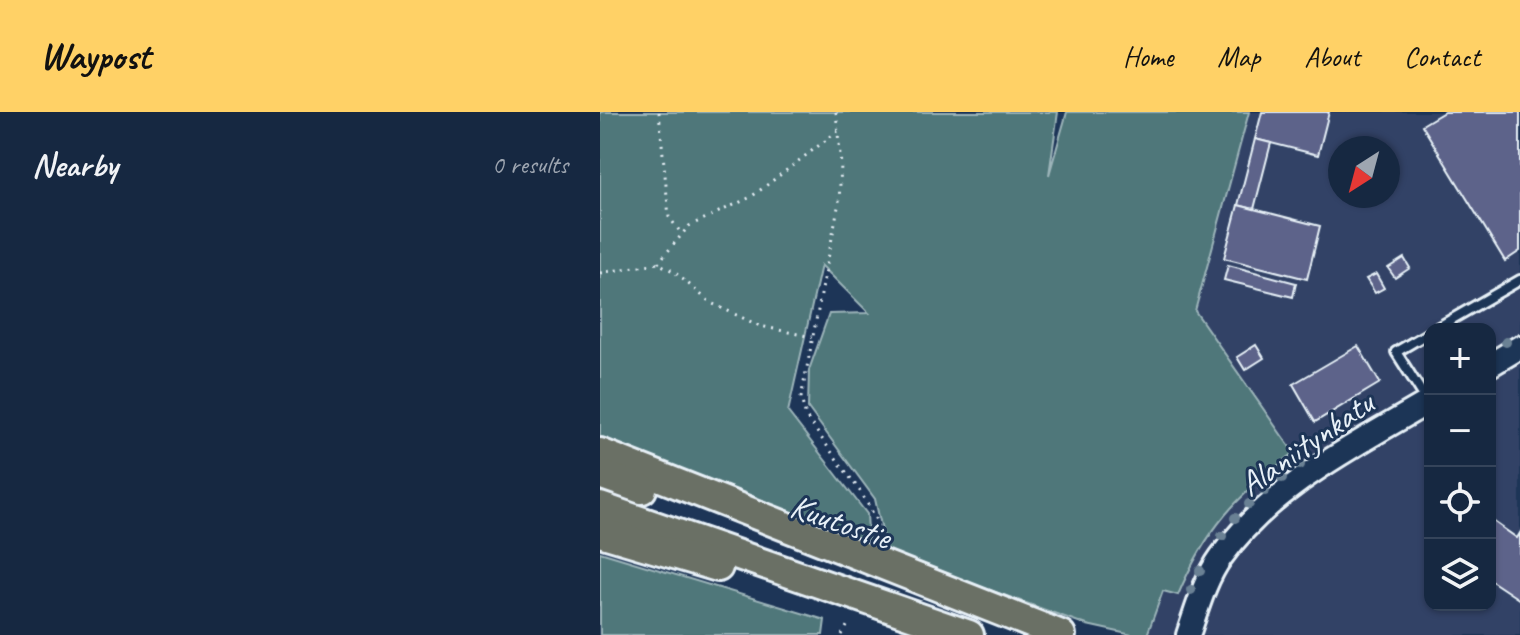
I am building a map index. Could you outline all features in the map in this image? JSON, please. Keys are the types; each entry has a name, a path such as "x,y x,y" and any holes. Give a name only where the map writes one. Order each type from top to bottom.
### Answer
{"highway":[{"path":"600,453 1060,635"},
{"name":"Kuutostie","path":"600,474 1060,635"},
{"name":"Kuutostie","path":"600,507 969,635"},
{"path":"600,532 949,635"}],"main road":[{"path":"1496,361 1520,347"},
{"name":"Alaniitynkatu","path":"1188,635 1198,605 1220,559 1255,517 1291,486 1424,404"}],"lane":[{"path":"1445,323 1520,280"},
{"path":"1424,336 1396,352 1424,394"}],"path":[{"path":"659,112 669,217 681,233"},
{"path":"836,112 839,202 801,398 806,417 860,491 878,522 876,541"},
{"path":"658,263 689,226 715,216 761,190 838,131"},
{"path":"600,273 658,263 673,271 711,303 760,326 812,337"},
{"path":"842,635 849,623"}],"shaded area":[{"path":"1249,112 1520,112 1520,635 1147,635 1163,591 1178,595 1191,564 1231,506 1259,479 1294,453 1195,311"}],"green space":[{"path":"600,112 1058,112 1049,175 1067,112 1249,112 1195,311 1294,453 1225,515 1200,551 1178,595 1163,591 1147,635 1132,635 1087,625 879,550 884,539 875,499 808,408 809,370 829,314 869,313 821,265 788,412 867,514 869,547 600,445"},
{"path":"600,552 825,620 823,635 600,635"}],"building":[{"path":"1262,112 1329,112 1318,155 1255,139"},
{"path":"1444,112 1520,112 1520,251 1505,261 1422,125"},
{"path":"1255,139 1271,143 1254,209 1238,205"},
{"path":"1238,205 1320,226 1307,279 1224,258"},
{"path":"1404,258 1410,268 1395,278 1388,268"},
{"path":"1228,265 1296,283 1293,297 1224,280"},
{"path":"1376,274 1384,288 1375,293 1366,279"},
{"path":"1256,345 1264,358 1245,370 1237,357"},
{"path":"1358,346 1380,383 1315,422 1293,384"},
{"path":"1496,523 1517,538 1520,533 1520,600 1496,584"}]}
